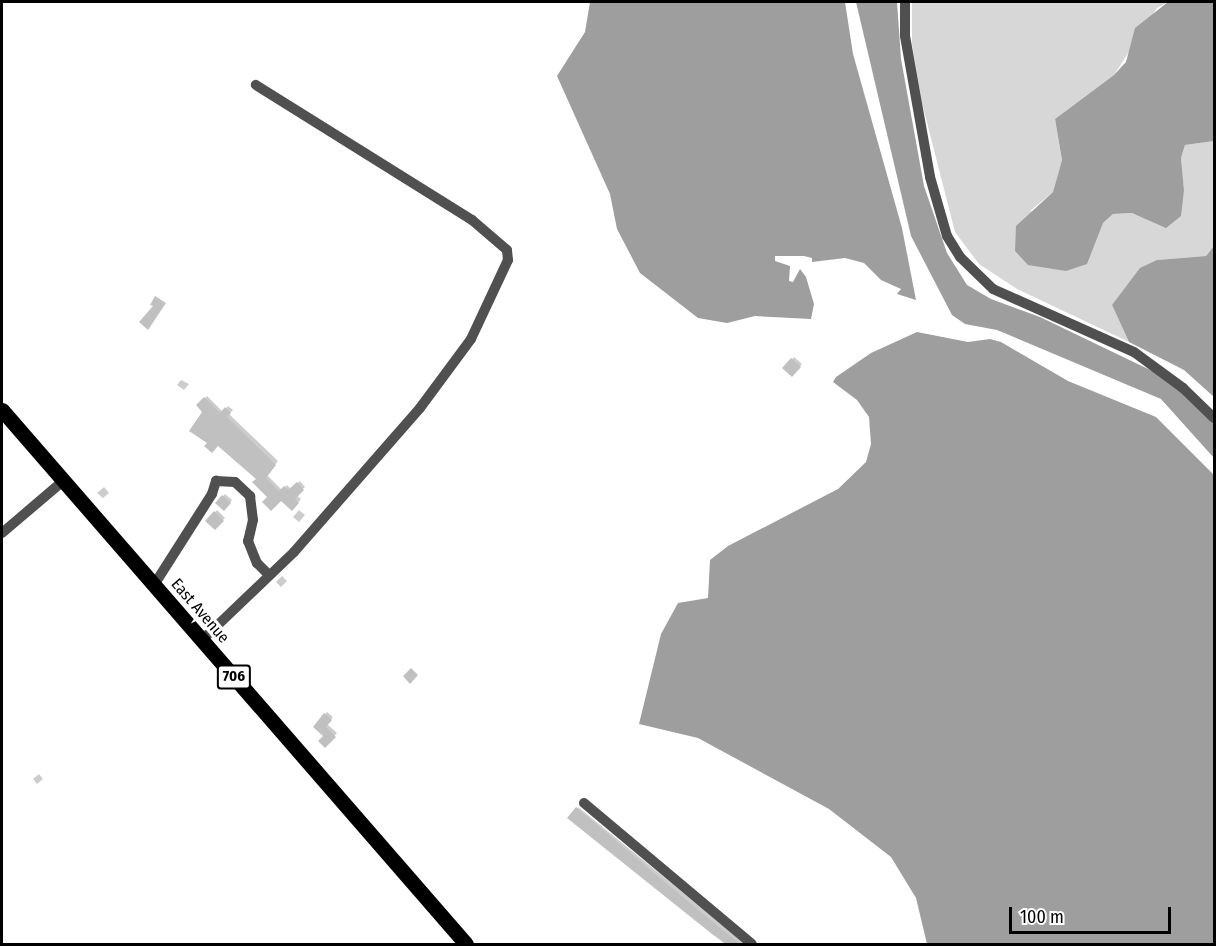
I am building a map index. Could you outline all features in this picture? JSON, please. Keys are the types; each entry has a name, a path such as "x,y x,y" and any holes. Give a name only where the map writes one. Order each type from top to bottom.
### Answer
{"main road":[{"name":"East Avenue","path":"2,410 466,945"}],"street":[{"path":"905,2 905,36 930,177 948,236 960,257 993,289 1134,352 1183,388 1215,418"},
{"path":"202,640 294,552 420,408 471,339 508,260 507,250 472,220 256,86"},
{"path":"2,533 63,481"},
{"path":"154,585 212,494 216,481 235,482 250,496 253,520 248,542 257,563 269,574"},
{"path":"584,803 752,945"}],"shaded area":[{"path":"590,2 845,2 853,54 902,228 916,300 897,294 901,289 881,280 864,263 845,258 812,262 812,258 804,256 775,256 775,261 790,266 789,281 793,282 800,269 806,277 814,304 811,319 755,316 727,323 698,318 640,273 617,229 610,194 557,76 585,32"},
{"path":"856,2 897,2 901,59 924,186 947,253 967,285 991,299 1040,317 1171,380 1214,420 1214,458 1161,399 997,330 965,324 952,315 911,236"},
{"path":"912,2 1168,2 1157,8 1114,75 1055,119 1062,160 1053,192 1030,211 1103,223 1113,214 1132,213 1146,218 1184,190 1181,158 1185,145 1214,141 1214,246 1206,256 1157,260 1112,305 1129,342 1017,289 979,264 955,232 922,103 912,44"},
{"path":"1168,2 1214,2 1214,141 1185,145 1181,158 1184,190 1181,216 1166,228 1132,213 1113,214 1103,223 1087,264 1066,271 1028,265 1015,251 1016,226 1053,192 1062,160 1055,119 1114,75 1126,62 1135,28"},
{"path":"1214,246 1214,397 1184,370 1129,342 1112,305 1140,268 1157,260 1206,256"},
{"path":"917,332 968,342 990,339 1001,342 1068,381 1156,417 1214,475 1214,944 927,944 916,898 891,857 829,809 698,738 639,724 661,634 678,603 708,598 710,560 728,546 838,489 866,462 871,444 869,417 857,400 833,382 836,377 871,353"}],"building":[{"path":"155,296 166,303 148,330 139,322 153,306 150,305"},
{"path":"791,358 801,367 792,377 782,368"},
{"path":"204,397 220,413 225,407 231,413 227,417 276,465 266,478 279,491 284,486 288,490 297,482 304,490 295,499 299,503 292,511 281,501 271,511 262,502 267,497 252,482 256,479 218,446 212,453 204,446 207,443 189,431 202,412 196,405"},
{"path":"222,495 231,503 224,511 215,503"},
{"path":"214,511 224,521 215,530 205,521"},
{"path":"411,668 418,675 410,684 403,676"},
{"path":"324,713 332,720 326,727 336,737 325,748 318,741 323,736 313,727"},
{"path":"576,807 741,945 727,945 567,818"}]}
